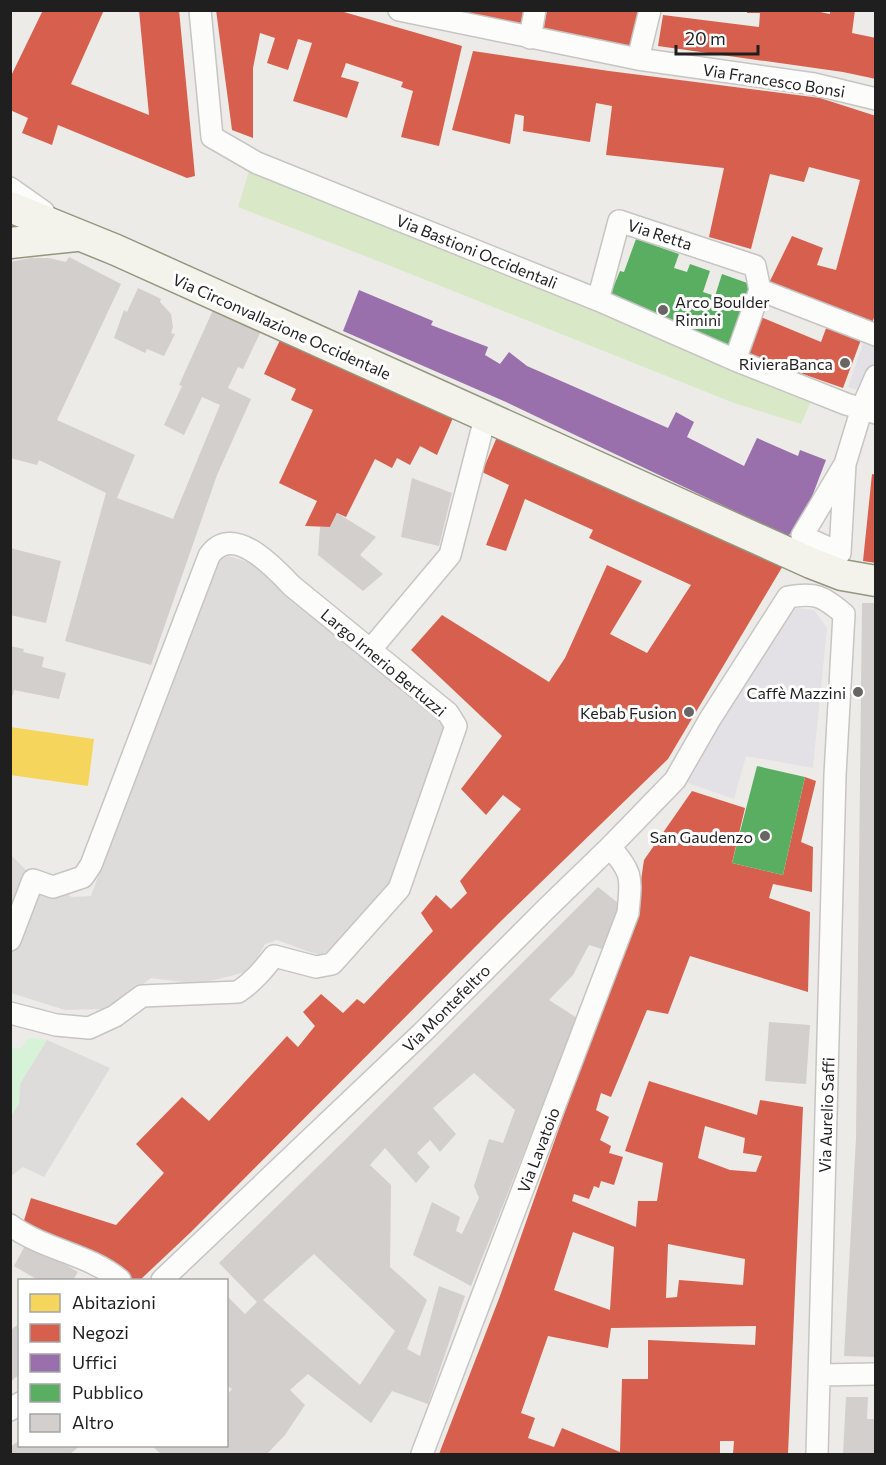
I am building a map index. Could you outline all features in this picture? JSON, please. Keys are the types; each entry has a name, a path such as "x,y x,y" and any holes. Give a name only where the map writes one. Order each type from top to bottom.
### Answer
{"street":[{"name":"Via Bastioni Occidentali","path":"200,10 212,137 257,163 598,300 735,360 846,404 869,410"},
{"name":"Via Francesco Bonsi","path":"399,10 638,59 814,84 876,99"},
{"path":"530,38 535,10"},
{"path":"638,59 650,10"},
{"name":"Via Circonvallazione Occidentale","path":"10,188 79,236"},
{"name":"Via Circonvallazione Occidentale","path":"10,207 116,250 811,564 841,564 876,581"},
{"name":"Via Retta","path":"598,300 619,221 755,266 760,290"},
{"name":"Via Circonvallazione Occidentale","path":"10,243 79,236"},
{"path":"735,360 760,290 876,335"},
{"path":"841,564 802,536 845,464 869,410 876,376"},
{"path":"371,649 450,555 484,418"},
{"path":"841,564 845,464"},
{"name":"Largo Irnerio Bertuzzi","path":"10,940 33,880 53,887 83,877 91,865 209,556 214,548 225,542 244,547 276,569 292,586 448,713 456,726 399,889 332,964 316,967 274,956 255,980 238,992 142,996 115,1016 88,1028 56,1025 10,1013"},
{"name":"Via Aurelio Saffi","path":"710,719 788,597 807,594 827,598 844,614 836,775 817,1455"},
{"name":"Via Montefeltro","path":"164,1279 423,1032 610,847 675,780 710,719"},
{"name":"Via Lavatoio","path":"422,1455 628,913 631,878 624,863 610,847"},
{"path":"18,1231 108,1270 118,1279"},
{"path":"819,1376 876,1374"}],"green space":[{"path":"250,168 418,240 812,399 801,424 734,403 238,207"},
{"path":"29,1038 47,1040 20,1084 19,1104 11,1116 11,1047 21,1049"}],"shaded area":[{"path":"867,332 875,335 875,396 848,387"},
{"path":"222,554 248,562 269,576 443,722 446,730 392,883 331,949 321,955 277,940 265,944 250,971 199,984 151,978 130,994 102,1009 65,1010 11,993 10,854 27,871 72,897 91,896 212,560"},
{"path":"797,608 814,610 827,628 813,768 746,756 734,799 683,781 786,612"},
{"path":"47,1040 110,1068 44,1177 23,1167 11,1176 11,1116 19,1104 20,1084"}],"building: Abitazioni":[{"path":"10,727 94,739 88,786 10,775"}],"building: Negozi":[{"path":"43,10 104,10 71,84 149,115 139,10 179,10 195,176 187,178 58,125 52,145 22,133 28,118 10,110 10,78"},
{"path":"216,10 337,10 462,46 439,146 401,137 413,91 401,87 403,82 346,63 341,77 359,82 347,118 293,101 312,43 298,39 288,70 267,63 275,38 260,33 253,68 253,138 232,130"},
{"path":"456,10 526,10 522,27"},
{"path":"547,10 641,10 633,47 543,32"},
{"path":"747,10 811,10 830,14 830,10 855,10 852,33 876,38 876,79 843,72 658,46 663,15 759,27 760,13 747,13"},
{"path":"473,51 820,98 876,116 876,312 871,326 768,285 792,236 823,248 817,265 836,270 860,180 809,167 804,182 770,174 751,249 709,237 724,168 606,155 612,106 596,103 590,142 523,131 524,116 515,114 510,144 452,130"},
{"path":"756,315 821,342 828,323 862,337 843,388 743,353"},
{"path":"281,338 453,418 437,455 420,446 410,465 397,458 392,468 375,459 346,517 337,513 330,527 305,526 317,501 279,483 313,410 291,400 296,389 264,374"},
{"path":"497,437 784,564 668,759 502,920 191,1232 141,1279 130,1279 120,1268 21,1230 31,1198 116,1225 164,1173 136,1144 182,1097 209,1121 287,1036 298,1047 315,1026 303,1012 321,994 343,1013 357,999 364,1004 433,931 421,913 436,895 451,909 467,893 460,881 521,809 503,795 486,815 461,789 502,736 411,650 442,615 549,682 565,658 607,565 642,581 610,634 647,653 691,585 589,538 593,530 525,499 506,551 486,545 509,485 482,472"},
{"path":"872,474 876,475 876,563 863,561"},
{"path":"805,777 816,781 801,842 813,847 812,892 773,884 769,898 810,912 808,992 690,956 668,1014 647,1010 611,1097 601,1093 596,1110 609,1117 600,1140 611,1146 609,1153 623,1157 614,1185 601,1181 599,1188 594,1186 589,1199 574,1194 572,1201 636,1227 638,1201 657,1201 663,1163 625,1151 649,1081 757,1115 760,1100 803,1107 788,1454 733,1454 734,1441 720,1441 720,1454 439,1454 500,1296 627,935 638,901 644,860 692,791 745,808 732,863 783,875","holes":["705,1126 745,1138 743,1153 762,1156 756,1172 730,1170 698,1158","573,1232 614,1247 610,1310 554,1290","668,1244 745,1259 743,1285 679,1280 677,1297 666,1298","756,1326 755,1345 648,1340 648,1379 622,1379 620,1452 562,1428 554,1447 528,1438 535,1418 521,1413 548,1336 608,1348 611,1328"]}],"building: Uffici":[{"path":"359,290 433,321 431,325 488,347 485,355 500,364 509,352 527,366 668,428 676,412 694,422 687,437 744,466 757,438 798,456 800,450 826,460 800,528 787,536 506,402 343,331"}],"building: Pubblico":[{"path":"636,239 679,254 674,268 687,272 690,264 710,271 703,292 715,296 722,274 753,285 729,350 608,300 620,271 624,272"},
{"name":"San Gaudenzo","path":"757,766 805,777 783,875 732,863"}],"building: Altro":[{"path":"69,257 121,284 57,420 135,455 117,498 173,519 220,405 202,397 184,435 164,425 182,386 179,385 214,308 261,331 243,369 238,367 228,388 251,399 217,475 151,665 65,641 106,493 39,460 37,465 10,458 10,262 31,258 49,258 66,262"},
{"path":"138,288 161,299 160,302 171,314 173,327 171,333 175,334 164,356 147,349 145,353 114,338 124,310 127,312"},
{"path":"412,478 452,493 439,546 401,537"},
{"path":"337,513 376,537 360,555 383,574 363,591 318,555 320,527 330,527"},
{"path":"10,548 61,561 46,623 10,615 12,604 10,604"},
{"path":"862,603 876,603 876,1357 844,1356 856,1138"},
{"path":"10,646 44,657 42,667 66,673 59,699 14,690 13,695 10,695"},
{"path":"598,887 622,906 602,949 589,945 573,975 549,1000 577,1018 471,1286 413,1255 432,1202 460,1217 456,1231 462,1234 479,1198 474,1186 489,1139 503,1143 515,1110 474,1073 433,1108 456,1134 440,1152 430,1140 417,1153 430,1167 416,1183 385,1148 370,1165 391,1185 390,1267 427,1300 407,1349 420,1356 439,1286 465,1296 428,1404 392,1391 371,1423 308,1374 290,1390 305,1405 285,1435 267,1454 161,1454 153,1447 228,1447 228,1394 232,1389 228,1386 228,1297 245,1314 257,1302 219,1263","holes":["314,1254 395,1331 360,1385 263,1300"]},
{"path":"769,1022 810,1025 806,1084 765,1081"},
{"path":"27,1242 78,1272 74,1279 36,1279 14,1266"},
{"path":"18,1326 18,1376 10,1382 10,1331"},
{"path":"846,1397 868,1397 867,1419 876,1419 876,1454 843,1454"},
{"path":"18,1441 18,1447 79,1447 70,1454 10,1454 10,1447"}],"place":[{"name":"Arco Boulder Rimini","path":"663,310"},
{"name":"RivieraBanca","path":"845,363"},
{"name":"Caffè Mazzini","path":"858,692"},
{"name":"Kebab Fusion","path":"689,712"},
{"name":"San Gaudenzo","path":"765,836"}]}
